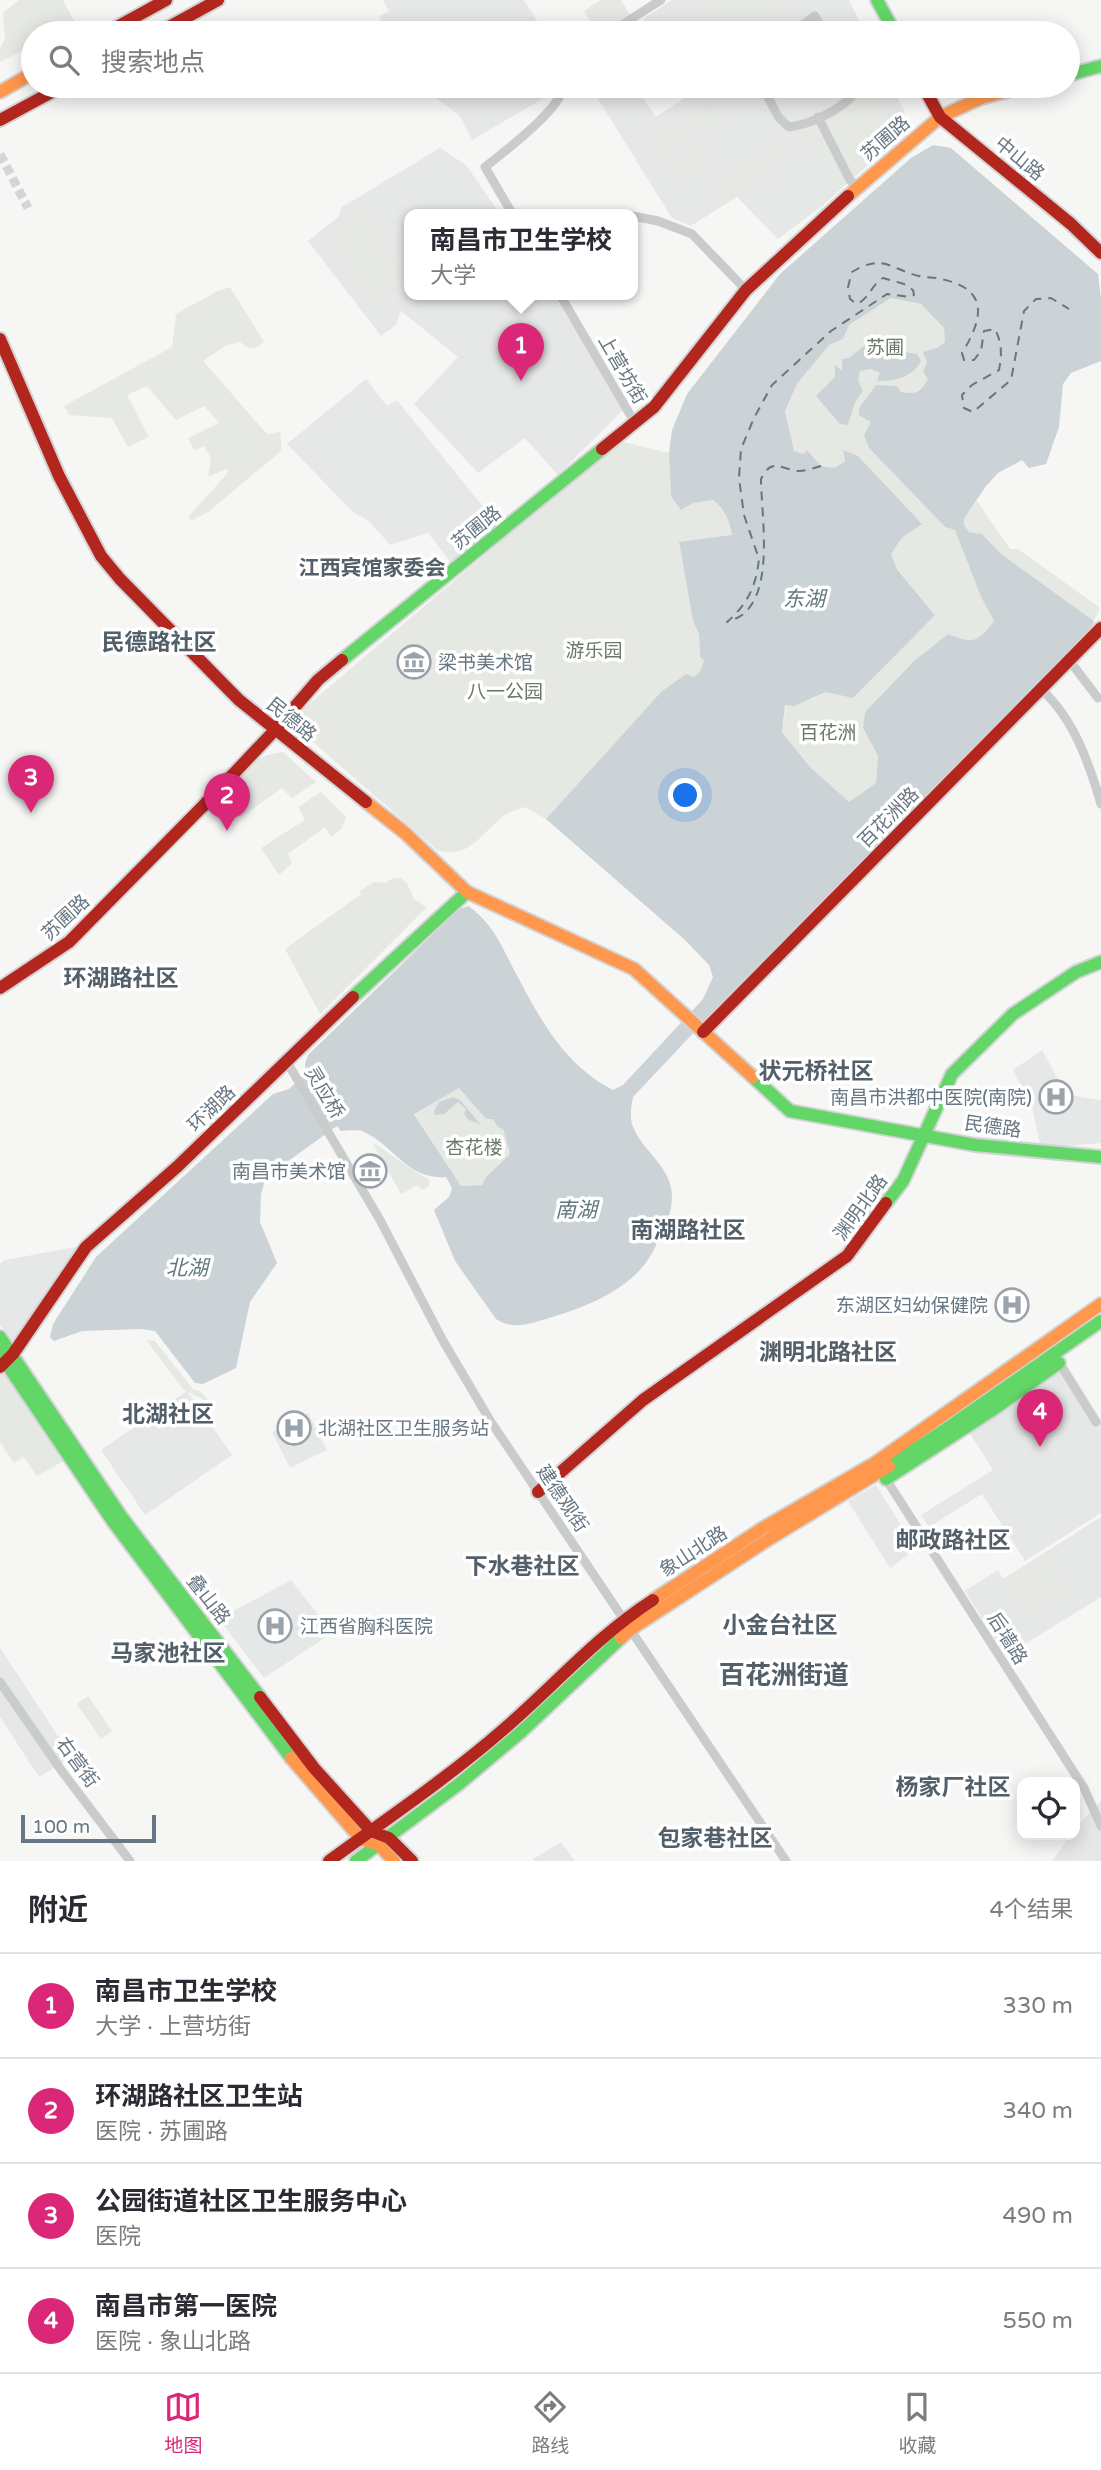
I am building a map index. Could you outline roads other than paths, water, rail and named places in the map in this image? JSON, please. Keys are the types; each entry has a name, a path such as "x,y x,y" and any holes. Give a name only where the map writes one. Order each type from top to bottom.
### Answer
{"main road":[{"path":"128,21 166,0"},
{"path":"180,21 218,0"},
{"path":"877,0 888,21"},
{"path":"1080,72 1101,66"},
{"path":"1,91 21,80"},
{"path":"0,120 41,98"},
{"name":"中山路","path":"930,98 940,117 1071,224 1101,253"},
{"name":"苏圃路","path":"0,988 69,942 275,730 318,680 654,407 746,290 858,188 940,117 981,98"},
{"path":"0,128 22,108"},
{"name":"民德路","path":"0,339 59,476 101,556 120,579 239,700 405,834 467,892 634,970 790,1111 975,1145 1101,1157"},
{"name":"百花洲路","path":"703,1032 1101,628"},
{"name":"环湖路","path":"5,1359 86,1247 178,1166 376,975 467,892"},
{"name":"渊明北路","path":"538,1492 664,1385 847,1256 903,1181 952,1074 1013,1014 1076,972 1101,962"},
{"name":"象山北路","path":"329,1861 504,1729 627,1624 763,1528 875,1463 1101,1304"},
{"name":"象山北路","path":"356,1861 459,1784 521,1732 627,1624 883,1475 1057,1359 1101,1321"},
{"name":"叠山路","path":"0,1337 5,1359 123,1519 366,1835 384,1842 412,1861"},
{"name":"叠山路","path":"384,1842 394,1861"}],"street":[{"path":"628,21 661,0"},
{"path":"510,209 485,167 525,135 560,98"},
{"path":"768,98 779,118 789,127 803,125 846,103 850,98"},
{"path":"818,117 850,180 858,188"},
{"path":"638,217 658,220 692,234 746,290"},
{"name":"上营坊街","path":"562,300 635,424"},
{"path":"1069,660 1098,698"},
{"path":"1041,690 1050,698 1082,746 1101,804"},
{"name":"灵应桥","path":"286,1062 333,1140"},
{"name":"建德观街","path":"333,1140 380,1220 442,1339 491,1422 786,1861"},
{"path":"1057,1359 1096,1422"},
{"name":"后墙路","path":"883,1475 1088,1795 1101,1826"},
{"name":"右营街","path":"0,1682 61,1770 130,1861"}],"water":[{"name":"东湖","path":"933,145 951,148 1098,274 1101,299 1101,361 1071,373 1063,384 1059,427 1046,464 1029,468 1022,460 998,473 964,519 964,525 969,532 982,534 1001,554 1094,621 1091,629 715,1010 633,1097 632,1125 668,1177 672,1197 666,1223 647,1261 628,1281 591,1303 530,1323 503,1323 496,1319 455,1261 434,1210 449,1197 452,1188 446,1177 421,1173 375,1138 356,1130 341,1131 337,1126 266,1177 261,1194 260,1222 277,1263 250,1302 236,1368 203,1384 195,1383 155,1331 82,1331 54,1341 50,1337 53,1324 96,1257 273,1094 289,1089 306,1073 308,1055 458,910 468,906 489,926 531,1002 565,1052 595,1079 613,1090 623,1085 703,999 713,977 709,965 685,940 546,819 661,692 686,674 694,677 700,672 704,660 700,657 699,634 693,621 679,542 732,535 726,515 713,500 693,503 681,510 671,496 669,453 672,430 687,394 780,274 911,158","holes":["891,298 921,304 944,328 945,342 937,348 923,352 927,362 923,372 928,379 917,392 906,393 901,392 897,386 876,385 859,408 859,415 871,422 864,435 869,448 945,527 955,530 981,597 994,621 983,634 974,639 948,634 915,660 865,712 863,728 878,756 876,783 849,802 810,767 782,732 785,705 794,706 826,692 853,698 935,615 897,569 891,554 902,538 922,524 858,456 843,450 845,461 834,468 821,466 807,450 803,454 794,451 785,411 797,384 829,345 843,339 849,325","459,1088 486,1119 493,1119 498,1127 503,1129 510,1154 486,1177 482,1185 461,1186 414,1114"]},
{"path":"873,339 892,342 900,351 917,354 921,361 908,375 890,380 877,381 880,373 871,369 860,371 858,380 863,391 855,402 848,425 840,424 816,396 835,377 835,365 842,371 842,359 849,358"},
{"path":"453,1097 460,1100 481,1125 469,1120 464,1114 466,1109 458,1102 444,1114 435,1115 434,1111 439,1102"}],"tunnel":[{"path":"0,154 28,208"}],"place":[{"name":"南昌市卫生学校","path":"521,381"},
{"name":"梁书美术馆","path":"414,662"},
{"name":"公园街道社区卫生服务中心","path":"31,813"},
{"name":"环湖路社区卫生站","path":"227,831"},
{"name":"南昌市洪都中医院(南院)","path":"1056,1097"},
{"name":"南昌市美术馆","path":"370,1171"},
{"name":"东湖区妇幼保健院","path":"1012,1305"},
{"name":"北湖社区卫生服务站","path":"294,1428"},
{"name":"南昌市第一医院","path":"1040,1447"},
{"name":"江西省胸科医院","path":"275,1626"}],"district":[{"name":"江西宾馆家委会","path":"372,568"},
{"name":"民德路社区","path":"159,642"},
{"name":"环湖路社区","path":"121,978"},
{"name":"状元桥社区","path":"816,1071"},
{"name":"南湖路社区","path":"688,1230"},
{"name":"渊明北路社区","path":"828,1352"},
{"name":"北湖社区","path":"168,1414"},
{"name":"邮政路社区","path":"953,1540"},
{"name":"下水巷社区","path":"522,1566"},
{"name":"小金台社区","path":"780,1625"},
{"name":"马家池社区","path":"168,1653"},
{"name":"百花洲街道","path":"784,1675"},
{"name":"杨家厂社区","path":"953,1787"},
{"name":"包家巷社区","path":"715,1838"}],"park label":[{"name":"苏圃","path":"885,347"},
{"name":"游乐园","path":"594,650"},
{"name":"八一公园","path":"505,691"},
{"name":"百花洲","path":"828,732"},
{"name":"杏花楼","path":"474,1147"}],"water label":[{"name":"南湖","path":"576,1210"},
{"name":"北湖","path":"187,1268"}]}
